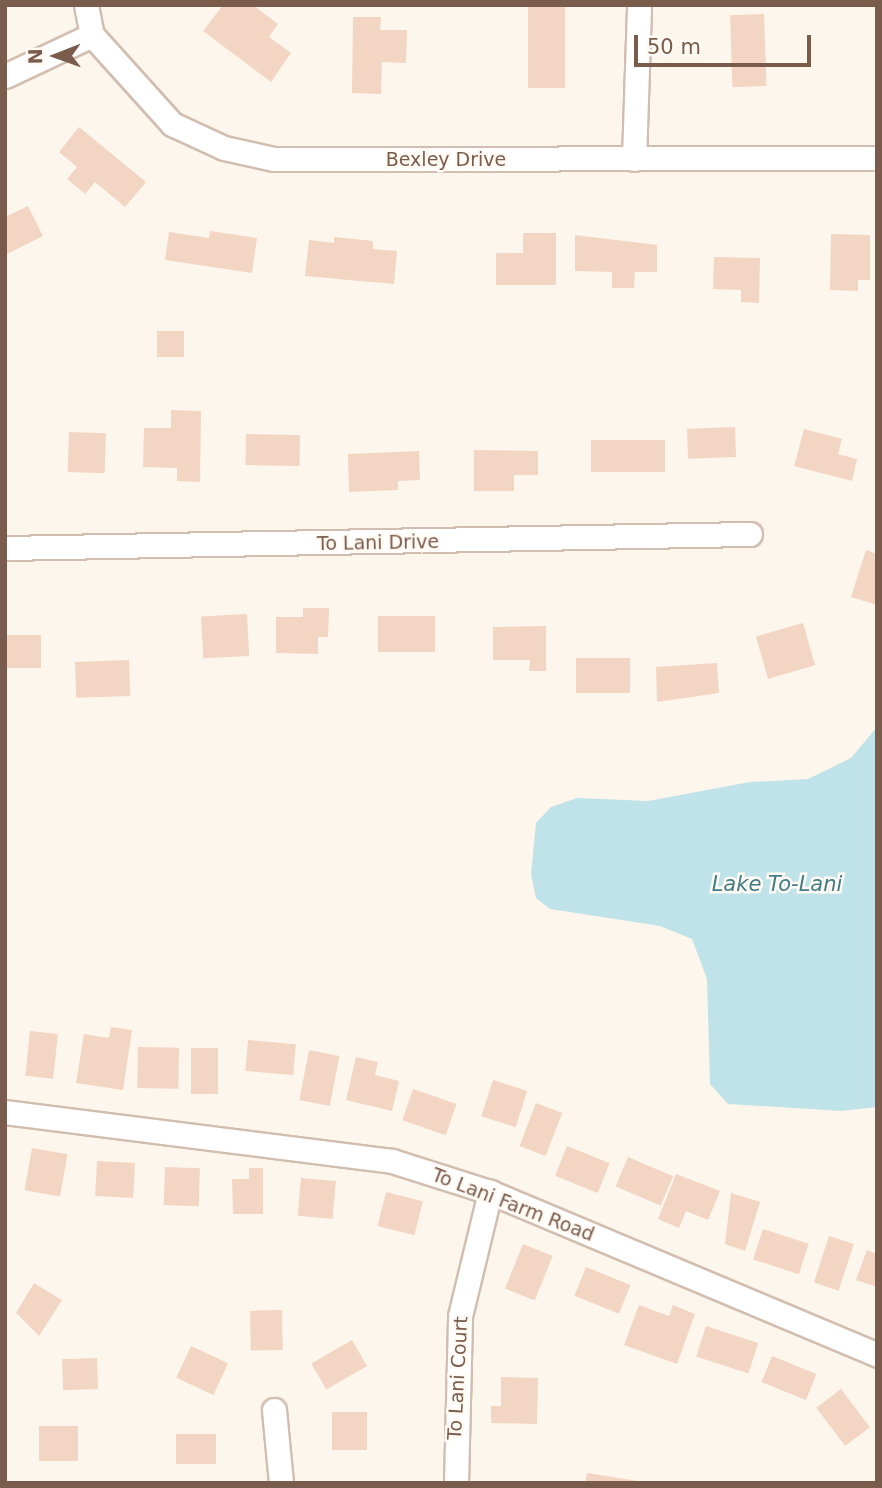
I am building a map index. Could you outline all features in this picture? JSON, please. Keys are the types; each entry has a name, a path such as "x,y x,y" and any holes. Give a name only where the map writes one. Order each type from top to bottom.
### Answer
{"street":[{"path":"5,76 92,35 86,5"},
{"path":"634,159 639,5"},
{"name":"Bexley Drive","path":"92,35 172,124 224,148 274,159 877,158"},
{"name":"To Lani Drive","path":"5,548 750,534"},
{"name":"To Lani Farm Road","path":"5,1112 392,1161 490,1192 877,1355"},
{"name":"To Lani Court","path":"456,1483 460,1316 490,1192"},
{"path":"274,1410 281,1483"}],"water":[{"name":"Lake To-Lani","path":"877,727 877,1107 841,1111 728,1104 710,1084 707,979 692,939 660,926 550,909 536,898 531,874 536,823 551,807 577,798 648,801 750,782 808,779 851,758"}],"building":[{"path":"223,5 253,5 278,24 269,37 291,53 271,82 203,31"},
{"path":"528,5 565,5 565,88 528,88"},
{"path":"764,14 767,86 733,87 730,15"},
{"path":"353,17 381,17 380,30 407,30 406,63 382,62 381,94 352,93"},
{"path":"79,127 146,182 125,207 95,182 85,194 67,179 77,167 59,152"},
{"path":"28,206 43,236 5,255 5,217"},
{"path":"210,231 257,238 252,273 165,260 169,232 209,238"},
{"path":"523,233 556,233 556,285 496,285 496,253 523,253"},
{"path":"831,234 870,235 870,280 858,280 858,291 830,290"},
{"path":"575,235 657,245 657,272 635,272 634,288 612,288 612,272 575,271"},
{"path":"334,237 373,241 373,249 397,251 394,284 305,276 309,240 334,243"},
{"path":"714,257 760,258 759,303 741,302 741,290 713,289"},
{"path":"157,331 184,331 184,357 157,357"},
{"path":"171,410 201,411 200,482 177,481 177,468 143,467 144,428 171,428"},
{"path":"735,427 736,457 688,459 687,429"},
{"path":"804,429 842,439 838,454 857,459 852,481 794,466"},
{"path":"69,432 106,433 105,473 68,472"},
{"path":"246,434 300,435 299,466 245,465"},
{"path":"591,440 665,440 665,472 591,472"},
{"path":"474,450 538,451 538,475 514,475 514,491 474,491"},
{"path":"419,451 420,480 398,481 398,490 349,492 348,454"},
{"path":"866,550 877,554 877,605 851,597"},
{"path":"303,608 329,608 328,637 318,637 318,654 276,653 276,617 303,617"},
{"path":"247,614 249,656 203,658 201,616"},
{"path":"378,616 435,616 435,652 378,652"},
{"path":"803,623 815,665 768,679 756,637"},
{"path":"546,626 546,671 529,671 530,660 493,660 493,627"},
{"path":"5,635 41,635 41,668 5,668"},
{"path":"576,658 630,658 630,693 576,693"},
{"path":"129,660 130,696 76,698 75,662"},
{"path":"717,663 719,693 657,702 656,667"},
{"path":"111,1027 132,1030 123,1090 76,1083 84,1034 109,1038"},
{"path":"30,1031 58,1034 53,1079 25,1076"},
{"path":"248,1040 296,1044 293,1075 245,1071"},
{"path":"138,1047 179,1048 178,1089 137,1088"},
{"path":"191,1048 218,1048 218,1094 191,1094"},
{"path":"309,1050 339,1056 330,1106 299,1100"},
{"path":"356,1057 378,1062 375,1075 399,1081 392,1111 346,1100"},
{"path":"493,1080 527,1091 515,1127 481,1116"},
{"path":"413,1089 456,1104 446,1135 402,1120"},
{"path":"536,1103 562,1113 546,1156 520,1146"},
{"path":"567,1146 610,1163 598,1193 555,1176"},
{"path":"32,1148 67,1154 60,1197 25,1190"},
{"path":"628,1157 673,1176 661,1206 615,1186"},
{"path":"97,1161 135,1163 133,1198 95,1196"},
{"path":"165,1167 200,1168 199,1206 164,1205"},
{"path":"249,1168 263,1168 263,1214 233,1214 232,1179 249,1179"},
{"path":"676,1174 720,1191 708,1220 686,1211 679,1228 658,1219"},
{"path":"301,1178 336,1181 333,1219 298,1216"},
{"path":"386,1192 423,1201 414,1235 378,1226"},
{"path":"731,1193 760,1202 745,1251 725,1244"},
{"path":"763,1229 809,1244 799,1274 753,1259"},
{"path":"829,1236 854,1244 839,1291 814,1283"},
{"path":"523,1244 553,1256 535,1300 505,1289"},
{"path":"867,1250 877,1254 877,1287 856,1280"},
{"path":"586,1267 631,1285 619,1314 574,1296"},
{"path":"34,1283 62,1300 39,1336 16,1313"},
{"path":"639,1305 669,1316 673,1305 695,1314 677,1364 624,1345"},
{"path":"282,1310 283,1350 251,1351 250,1311"},
{"path":"706,1326 758,1343 748,1373 696,1356"},
{"path":"352,1340 367,1366 326,1389 311,1364"},
{"path":"191,1346 228,1363 213,1395 176,1378"},
{"path":"772,1356 817,1374 806,1400 762,1382"},
{"path":"97,1358 98,1389 63,1390 62,1359"},
{"path":"501,1377 538,1378 537,1424 491,1423 491,1406 501,1406"},
{"path":"841,1389 870,1427 845,1446 816,1408"},
{"path":"332,1412 367,1412 367,1450 332,1450"},
{"path":"39,1426 78,1426 78,1461 39,1461"},
{"path":"176,1434 216,1434 216,1464 176,1464"},
{"path":"587,1473 638,1481 638,1483 585,1483"}]}
